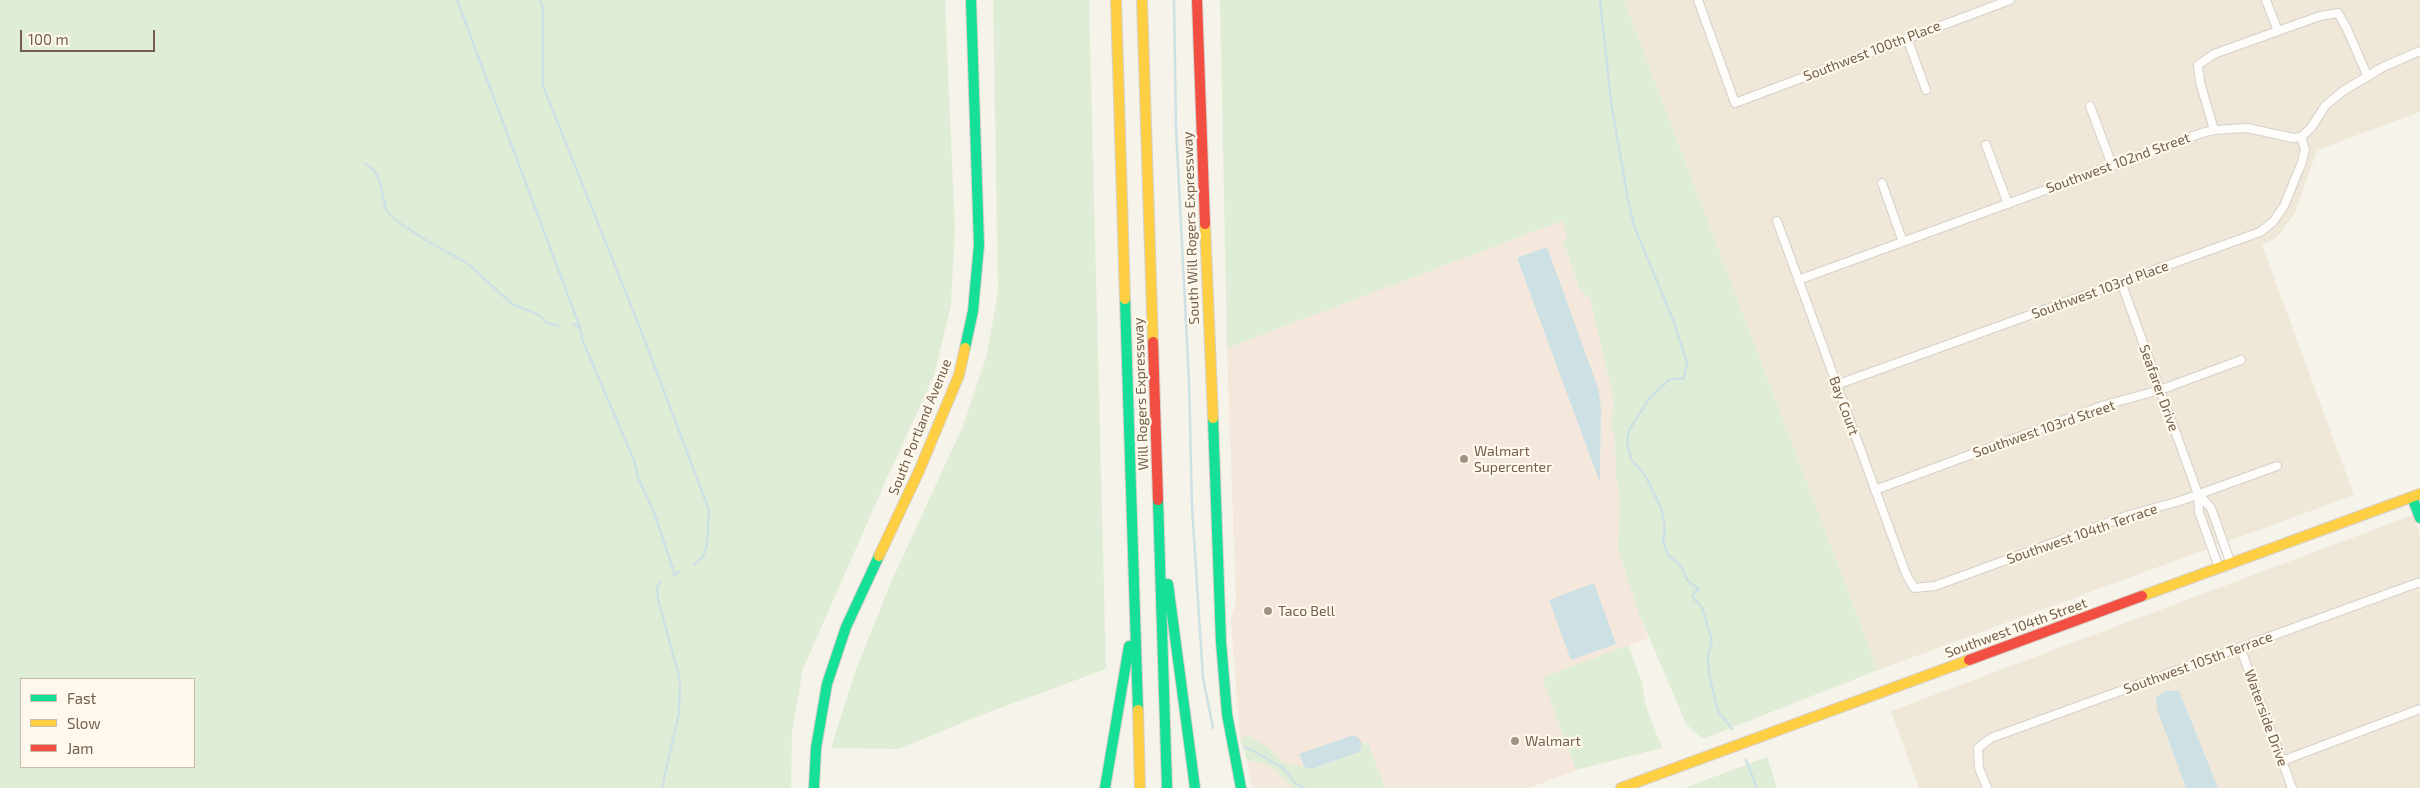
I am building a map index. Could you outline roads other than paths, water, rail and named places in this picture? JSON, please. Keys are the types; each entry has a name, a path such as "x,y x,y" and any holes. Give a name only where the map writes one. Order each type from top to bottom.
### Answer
{"main road":[{"name":"South Portland Avenue","path":"814,788 816,748 827,684 846,627 919,471 955,384 973,311 979,246 971,0"},
{"name":"Will Rogers Expressway","path":"1116,0 1140,788"},
{"name":"Will Rogers Expressway","path":"1142,0 1166,788"},
{"name":"South Will Rogers Expressway","path":"1197,0 1223,681 1241,788"},
{"path":"2416,496 2420,518"},
{"name":"Southwest 104th Street","path":"1621,788 2416,496"},
{"path":"1158,516 1195,788"},
{"path":"1105,788 1135,608"}],"street":[{"name":"Southwest 100th Place","path":"1698,0 1734,103 2010,0"},
{"path":"2266,0 2278,31"},
{"path":"2214,130 2200,82 2198,65 2214,54 2320,16 2338,13 2367,75"},
{"path":"1907,38 1926,90"},
{"path":"2301,137 2311,128 2325,106 2367,75 2420,51"},
{"path":"2090,106 2112,165"},
{"name":"Southwest 102nd Street","path":"1798,280 2112,165 2214,130 2253,129 2293,138 2301,137"},
{"name":"Southwest 103rd Place","path":"1836,385 2252,236 2266,228 2281,212 2299,170 2304,149 2301,137"},
{"path":"1986,145 2008,204"},
{"path":"1882,183 1903,242"},
{"name":"Bay Court","path":"1776,221 1906,574 1914,588"},
{"name":"Seafarer Drive","path":"2121,282 2198,494 2199,512 2219,568"},
{"name":"Southwest 103rd Street","path":"1875,490 2105,405 2160,390 2241,360"},
{"name":"Southwest 104th Terrace","path":"1914,588 1935,586 2129,514 2198,494 2277,466"},
{"name":"Seafarer Drive","path":"2198,494 2211,508 2231,564"},
{"name":"Southwest 105th Terrace","path":"1987,788 1979,768 1978,748 1991,738 2420,582"},
{"name":"Waterside Drive","path":"2240,647 2292,788"},
{"path":"2282,761 2420,709"}],"waterway":[{"path":"457,0 581,330"},
{"path":"540,0 543,8 543,86 640,328 709,510 707,544 703,557 694,564"},
{"path":"1174,0 1176,127 1189,381 1192,507 1203,678 1213,728"},
{"path":"1600,0 1611,102 1634,226 1674,322 1687,363 1684,378 1670,379 1649,399 1629,430 1627,442 1631,459 1646,477 1661,508 1665,528 1663,541 1668,555 1681,566 1687,580 1699,589 1693,594 1693,598 1702,607 1712,640 1708,656 1709,674 1718,711 1732,729"},
{"path":"365,164 374,170 380,182 386,210 395,220 427,241 467,263 512,304 537,314 548,323 558,326"},
{"path":"573,324 581,330 582,339 634,460 638,478 654,512 675,575"},
{"path":"673,576 679,572"},
{"path":"661,581 657,587 658,599 680,680 679,713 662,788"},
{"path":"1246,747 1282,767 1295,783 1304,788"},
{"path":"1746,760 1757,788"}],"place":[{"name":"Walmart Supercenter","path":"1464,459"},
{"name":"Taco Bell","path":"1268,611"},
{"name":"Walmart","path":"1515,741"}]}
